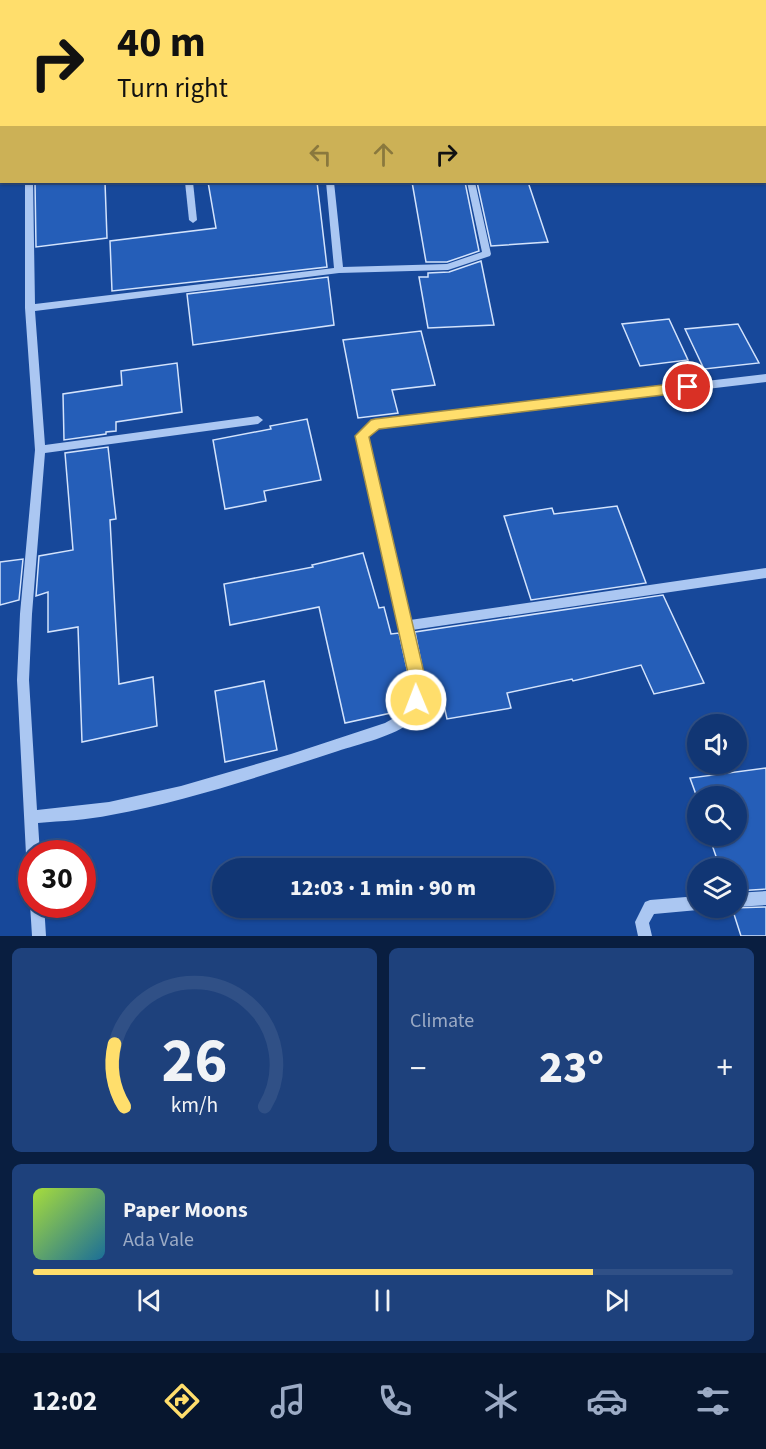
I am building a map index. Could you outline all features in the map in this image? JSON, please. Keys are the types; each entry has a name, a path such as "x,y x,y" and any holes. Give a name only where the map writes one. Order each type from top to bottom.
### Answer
{"street":[{"path":"28,183 30,308 40,450 26,614 23,680 32,840"},
{"path":"189,183 193,220"},
{"path":"330,183 339,270"},
{"path":"30,308 339,270 448,267 487,254 471,183"},
{"path":"31,817 109,810 181,793 388,728 405,718 416,700 416,673 362,436 375,424 766,378"},
{"path":"40,450 258,420"},
{"path":"405,626 766,573"},
{"path":"747,899 766,898"},
{"path":"645,936 642,922 650,908 687,904"},
{"path":"38,918 39,936"}],"building":[{"path":"35,183 105,183 107,238 36,247"},
{"path":"208,183 317,183 327,267 112,291 110,241 216,228"},
{"path":"412,183 465,183 479,251 447,262 426,262"},
{"path":"477,183 528,183 548,242 491,246"},
{"path":"481,261 494,325 428,328 419,277 428,277 428,273 449,272"},
{"path":"328,277 334,325 193,345 187,294"},
{"path":"669,319 688,360 640,366 622,324"},
{"path":"738,324 759,363 704,369 685,329"},
{"path":"421,331 435,385 392,390 398,413 358,418 343,340"},
{"path":"177,363 182,412 116,422 116,431 64,440 63,394 122,385 121,371"},
{"path":"307,419 321,480 264,491 266,501 225,509 213,440 271,429 270,426"},
{"path":"108,447 116,519 110,520 119,684 153,677 157,726 82,742 78,627 48,632 48,592 36,596 39,556 73,550 65,453"},
{"path":"617,506 646,583 531,600 504,516 552,508 554,514"},
{"path":"363,553 379,608 384,607 391,634 399,633 408,673 408,698 400,711 345,723 319,607 230,625 224,584 313,567 312,565"},
{"path":"23,559 19,600 0,605 0,562"},
{"path":"663,595 704,683 654,694 641,665 507,693 511,708 447,719 443,701 422,706 424,677 415,632"},
{"path":"264,681 277,750 225,762 215,691"},
{"path":"766,768 766,889 747,890 747,858 717,858 712,846 747,846 747,786 693,786 690,778 720,774 747,774 747,770"},
{"path":"766,907 766,936 741,936 735,918 747,918 747,908"}],"route":[{"path":"416,700 416,673 362,436 375,424 688,387"}]}
